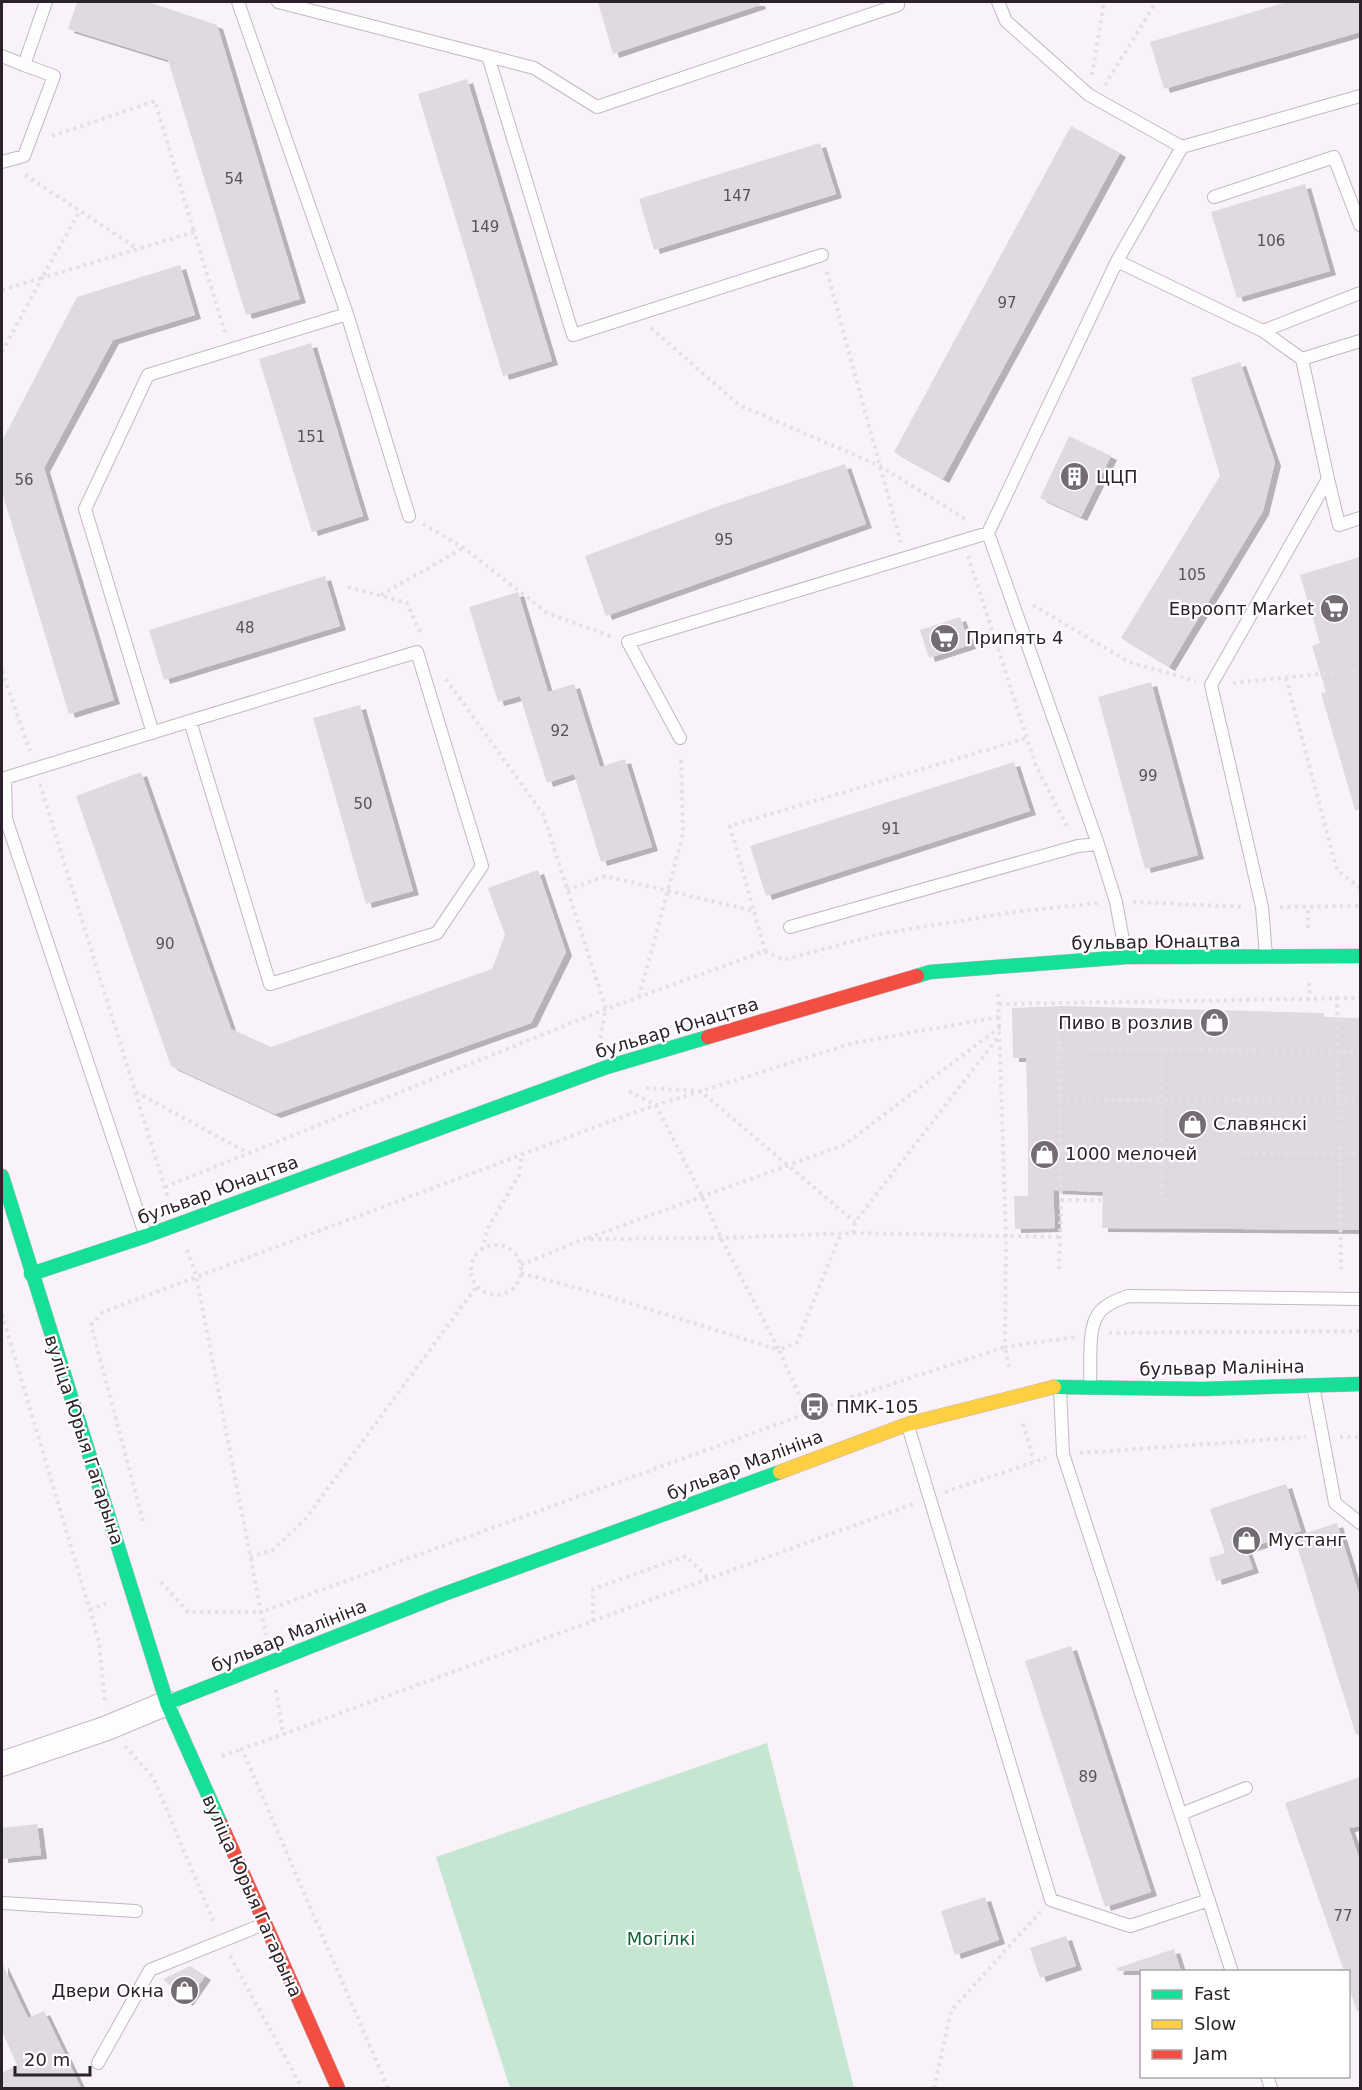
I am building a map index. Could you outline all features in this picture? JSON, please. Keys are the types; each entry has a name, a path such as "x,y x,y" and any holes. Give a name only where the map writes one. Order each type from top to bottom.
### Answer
{"main road":[{"name":"бульвар Юнацтва","path":"32,1274 146,1236 607,1067 930,972 1127,957 1360,956"},
{"name":"вуліца Юрыя Гагарына","path":"2,1176 167,1703 338,2088"},
{"name":"бульвар Малініна","path":"167,1703 444,1594 908,1424 1060,1386 1203,1389 1360,1384"}],"street":[{"path":"2,1764 107,1728 167,1703"}],"lane":[{"path":"24,65 46,2"},
{"path":"238,2 347,314 409,516"},
{"path":"278,2 534,68 597,107 898,5"},
{"path":"998,2 1006,21 1092,98 1182,147"},
{"path":"2,56 54,76 24,156 3,162"},
{"path":"488,56 573,335 822,255"},
{"path":"1127,957 1116,902 1098,844 988,533 1117,261 1182,147 1360,96"},
{"path":"1214,197 1335,157 1360,225"},
{"path":"1117,261 1263,331 1302,359 1339,525 1360,518"},
{"path":"1263,331 1360,294"},
{"path":"153,733 85,509 148,375 347,314"},
{"path":"1302,359 1360,341"},
{"path":"1266,957 1262,907 1211,685 1328,479"},
{"path":"680,738 628,642 988,533"},
{"path":"146,1236 6,819 6,778 190,721 417,652 482,866 437,933 270,984 190,721"},
{"path":"790,927 1078,846 1098,844"},
{"path":"1090,1387 1092,1335 1096,1317 1104,1309 1128,1296 1360,1299"},
{"path":"1313,1384 1335,1503 1360,1523"},
{"path":"1060,1386 1063,1454 1232,1970"},
{"path":"908,1424 1051,1900 1130,1926 1209,1900"},
{"path":"1181,1814 1246,1788"},
{"path":"2,1903 136,1911"},
{"path":"98,2063 150,1970 264,1924"}],"path":[{"path":"1092,98 1104,2"},
{"path":"1092,98 1156,2"},
{"path":"30,143 155,101 230,350"},
{"path":"3,162 138,249"},
{"path":"2,352 79,212"},
{"path":"2,290 194,232"},
{"path":"822,255 905,558"},
{"path":"637,315 739,405 880,466 988,533"},
{"path":"409,516 464,548 547,613 628,642"},
{"path":"963,540 1036,766 1078,846"},
{"path":"380,596 464,548"},
{"path":"348,587 407,603 424,641"},
{"path":"1008,590 1129,662 1211,685 1360,670"},
{"path":"440,670 543,814 606,1010"},
{"path":"2,671 36,769 176,1224"},
{"path":"1286,678 1337,870 1360,888"},
{"path":"639,998 683,834 680,738"},
{"path":"765,951 730,826 1027,738"},
{"path":"567,890 604,876 754,911"},
{"path":"1095,893 1098,903"},
{"path":"165,1187 606,1010 765,951 783,960 880,934 1014,912 1098,903 1148,901 1262,907 1360,906"},
{"path":"997,967 1006,1237 1005,1347 1125,1332 1360,1331"},
{"path":"1337,998 1341,1269"},
{"path":"999,1004 1360,998"},
{"path":"143,1522 91,1325 103,1312 522,1153 700,1090 853,1043 999,1017"},
{"path":"1058,1026 1061,1200 1059,1273"},
{"path":"521,1265 584,1239 844,1145 1000,1027"},
{"path":"853,1233 855,1222 1000,1035"},
{"path":"1058,1048 1360,1052"},
{"path":"1161,1049 1162,1200"},
{"path":"642,1087 700,1090 855,1222"},
{"path":"136,1092 249,1153"},
{"path":"1059,1100 1360,1101"},
{"path":"656,1105 779,1350 807,1413"},
{"path":"1060,1151 1360,1154"},
{"path":"482,1250 488,1228 519,1175 522,1153"},
{"path":"1061,1200 1360,1200"},
{"path":"584,1239 721,1238 841,1233 1060,1237"},
{"path":"521,1273 614,1298 779,1350 797,1342 841,1233"},
{"path":"497,1245 513,1251 521,1265 519,1281 507,1293 491,1294 477,1286 471,1271 476,1256 482,1250 497,1245"},
{"path":"196,1275 261,1612 852,1397"},
{"path":"250,1557 273,1550 306,1518 477,1286"},
{"path":"388,2088 242,1749 1034,1461 1063,1454 1322,1436 1360,1437"},
{"path":"593,1621 593,1589 686,1556 709,1579"},
{"path":"934,2088 951,2011 1051,1900"}],"green space":[{"name":"Могілкі","path":"767,1743 854,2088 510,2088 436,1857"}],"building":[{"path":"77,2 148,2 217,25 300,299 246,315 168,60 68,29"},
{"path":"598,2 759,2 760,5 613,54"},
{"path":"1287,2 1360,2 1360,32 1164,89 1150,42"},
{"path":"467,79 552,361 503,376 418,94"},
{"path":"1071,126 1120,153 943,479 894,452"},
{"path":"820,143 836,194 654,250 639,199"},
{"path":"1305,184 1330,271 1237,298 1211,212"},
{"path":"180,265 195,315 113,340 44,468 114,700 69,714 2,492 2,441 77,297"},
{"path":"311,343 363,516 312,532 259,359"},
{"path":"1240,362 1275,462 1263,511 1169,667 1121,638 1220,476 1191,378"},
{"name":"ЦЦП","path":"1069,436 1111,456 1081,517 1040,498"},
{"path":"845,464 866,524 606,616 585,556 713,508"},
{"path":"1360,557 1360,810 1355,810 1321,693 1326,692 1312,646 1320,643 1300,575"},
{"path":"325,576 340,626 164,680 149,630"},
{"path":"518,592 548,692 574,684 600,767 625,759 652,847 601,862 574,774 547,783 520,696 498,702 469,607"},
{"name":"Припять 4","path":"960,617 970,645 929,658 920,630"},
{"path":"1151,682 1198,855 1145,869 1098,697"},
{"path":"360,705 413,891 366,904 313,718"},
{"path":"1014,762 1030,811 766,896 750,846"},
{"path":"141,772 231,1029 271,1047 492,969 505,935 488,888 538,870 566,952 531,1023 275,1114 171,1066 76,796"},
{"name":"Славянскі","path":"1061,1006 1324,1013 1324,1017 1360,1018 1360,1230 1102,1228 1103,1192 1053,1190 1055,1228 1015,1229 1014,1196 1028,1196 1028,1132 1026,1058 1013,1058 1012,1008"},
{"name":"Мустанг","path":"1286,1484 1301,1531 1246,1549 1253,1569 1216,1581 1209,1558 1225,1553 1210,1509"},
{"path":"1337,1523 1360,1597 1360,1734 1356,1735 1294,1537"},
{"path":"1071,1646 1151,1892 1105,1907 1025,1661"},
{"path":"1360,1777 1360,1826 1349,1828 1360,1861 1360,2010 1357,2011 1350,1991 1350,1970 1344,1970 1285,1803"},
{"path":"37,1824 41,1855 2,1859 2,1828"},
{"path":"985,1897 999,1940 955,1955 941,1911"},
{"path":"1066,1936 1076,1966 1040,1978 1030,1948"},
{"path":"1174,1949 1181,1970 1118,1971 1117,1968"},
{"path":"2,1963 28,2018 44,2011 81,2088 2,2088 2,2073 17,2065 2,2031"},
{"name":"Двери Окна","path":"190,1966 205,1976 187,2002 163,1979"}],"traffic: fast":[{"path":"917,976 930,972 1127,957 1360,956"},
{"path":"31,1274 146,1236 607,1067 708,1037"},
{"path":"2,1176 167,1703 221,1824"},
{"path":"1054,1387 1203,1389 1360,1384"},
{"path":"167,1703 444,1594 780,1472"}],"traffic: slow":[{"path":"780,1472 908,1424 1054,1387"}],"traffic: jam":[{"path":"708,1037 917,976"},
{"path":"221,1824 338,2088"}],"place":[{"name":"ЦЦП","path":"1075,477"},
{"name":"Евроопт Market","path":"1335,609"},
{"name":"Припять 4","path":"945,638"},
{"name":"Пиво в розлив","path":"1214,1023"},
{"name":"Славянскі","path":"1192,1124"},
{"name":"1000 мелочей","path":"1044,1154"},
{"name":"ПМК-105","path":"815,1407"},
{"name":"Мустанг","path":"1247,1540"},
{"name":"Двери Окна","path":"185,1991"}]}
